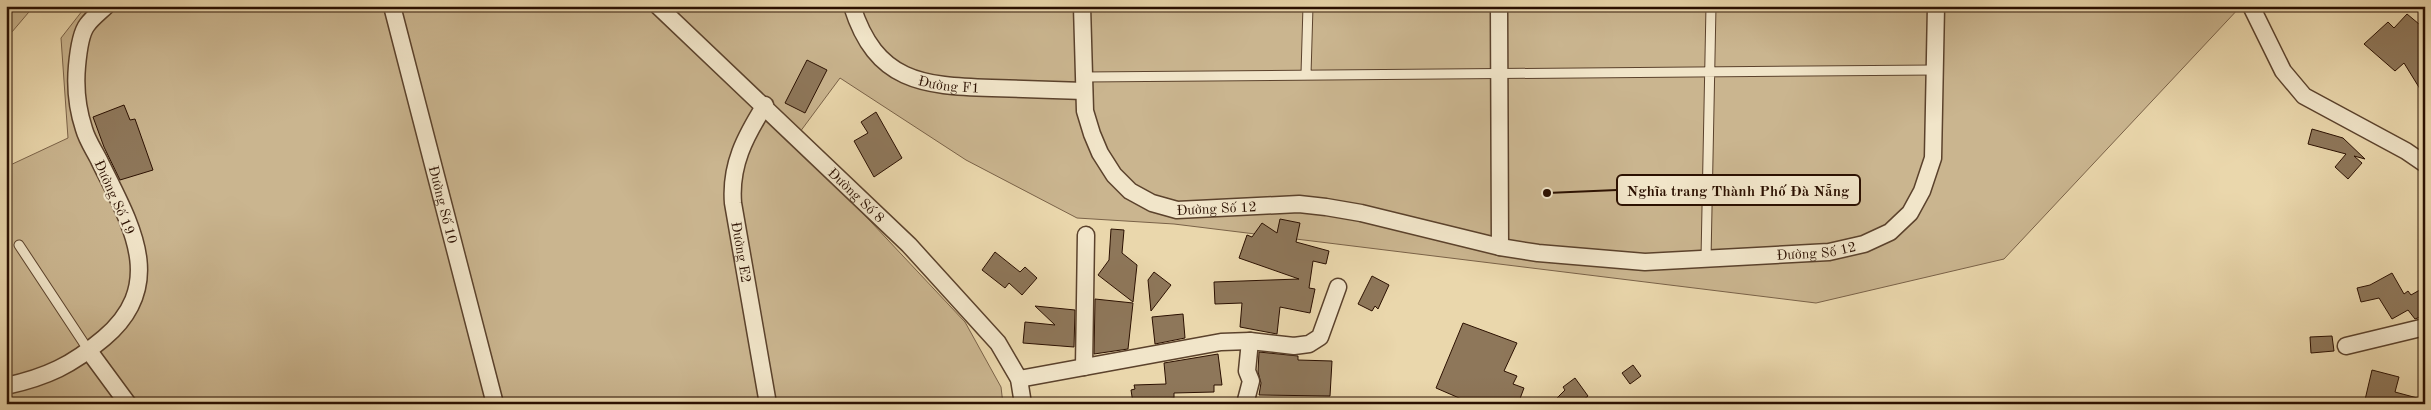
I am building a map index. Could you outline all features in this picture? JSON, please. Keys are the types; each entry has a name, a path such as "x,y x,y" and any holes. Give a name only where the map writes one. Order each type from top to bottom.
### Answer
{"street":[{"name":"Đường Số 19","path":"6,386 36,380 67,366 89,351 120,324 135,297 140,266 137,246 128,219 84,130 75,91 78,58 86,26 106,6"},
{"name":"Đường Số 10","path":"392,6 495,404"},
{"name":"Đường Số 8","path":"658,6 765,105 909,245 998,343 1019,379 1023,404"},
{"name":"Đường F1","path":"852,6 868,44 881,59 899,73 922,82 948,86 1084,84"},
{"name":"Đường Số 12","path":"1082,6 1085,111 1100,153 1114,175 1130,191 1152,203 1177,210 1299,204 1326,207 1361,213 1500,247 1538,253 1644,262 1829,252 1864,244 1890,232 1910,213 1922,191 1933,158 1936,6"},
{"path":"1500,6 1500,247"},
{"path":"2251,6 2282,71 2292,85 2304,96 2406,151 2425,164"},
{"name":"Đường E2","path":"765,105 740,148 734,166 732,186 733,203 768,404"},
{"path":"1084,366 1086,235"},
{"path":"1019,379 1221,342 1250,341 1294,346 1310,344 1320,337 1338,286"},
{"path":"2346,346 2425,327"},
{"path":"1245,404 1251,381 1247,371 1250,341"},
{"path":"89,351 128,404"}],"lane":[{"path":"1306,74 1308,6"},
{"path":"1706,259 1711,6"},
{"path":"1084,84 1306,74 1500,75 1935,70"},
{"path":"19,244 89,351"}],"shaded area":[{"path":"6,6 34,6 6,39"},
{"path":"86,6 2241,6 2004,259 1816,303 1174,224 1077,218 966,160 840,78 794,140 965,322 1001,387 1003,404 6,404 6,167 68,138 61,38"}],"building":[{"path":"2407,14 2425,29 2425,97 2404,63 2395,71 2364,44 2388,22 2394,28"},
{"path":"807,60 827,70 805,113 785,103"},
{"path":"124,105 130,120 135,119 153,170 120,180 104,147 93,117"},
{"path":"876,112 902,158 874,177 854,141 868,133 861,122"},
{"path":"2312,129 2343,138 2365,159 2354,156 2362,163 2348,179 2335,167 2346,154 2308,144"},
{"path":"1280,219 1300,223 1296,242 1329,251 1326,264 1313,261 1309,288 1315,289 1310,313 1280,307 1277,334 1240,327 1242,303 1215,304 1214,282 1299,279 1239,258 1247,235 1252,237 1262,223 1277,233"},
{"path":"1111,229 1124,230 1122,253 1137,265 1133,302 1098,275 1109,260"},
{"path":"995,252 1020,272 1025,267 1037,278 1022,295 1009,283 1005,288 982,270"},
{"path":"1154,272 1171,285 1151,311 1148,280"},
{"path":"2392,273 2404,294 2408,291 2411,295 2425,287 2425,315 2415,319 2408,310 2392,319 2379,298 2361,302 2357,288 2370,285"},
{"path":"1372,276 1389,285 1378,309 1375,306 1372,311 1358,304"},
{"path":"1095,299 1133,303 1128,349 1094,354"},
{"path":"1035,306 1075,310 1074,347 1023,343 1025,322 1055,325"},
{"path":"1183,314 1185,338 1155,344 1152,317"},
{"path":"1463,323 1517,343 1504,371 1517,376 1513,384 1524,388 1518,404 1473,404 1436,388"},
{"path":"2332,336 2334,351 2311,353 2310,337"},
{"path":"1259,352 1298,356 1298,360 1332,361 1330,396 1259,395 1261,383 1258,372"},
{"path":"1218,354 1222,385 1214,385 1214,392 1174,393 1174,398 1133,403 1131,390 1135,389 1134,385 1166,384 1164,363"},
{"path":"1633,365 1641,376 1630,384 1622,373"},
{"path":"2372,370 2399,377 2395,392 2421,399 2420,404 2364,404"},
{"path":"1575,378 1588,396 1578,404 1551,404 1565,390 1563,387"}],"place":[{"name":"Nghĩa trang Thành Phố Đà Nẵng","path":"1547,193"}]}
